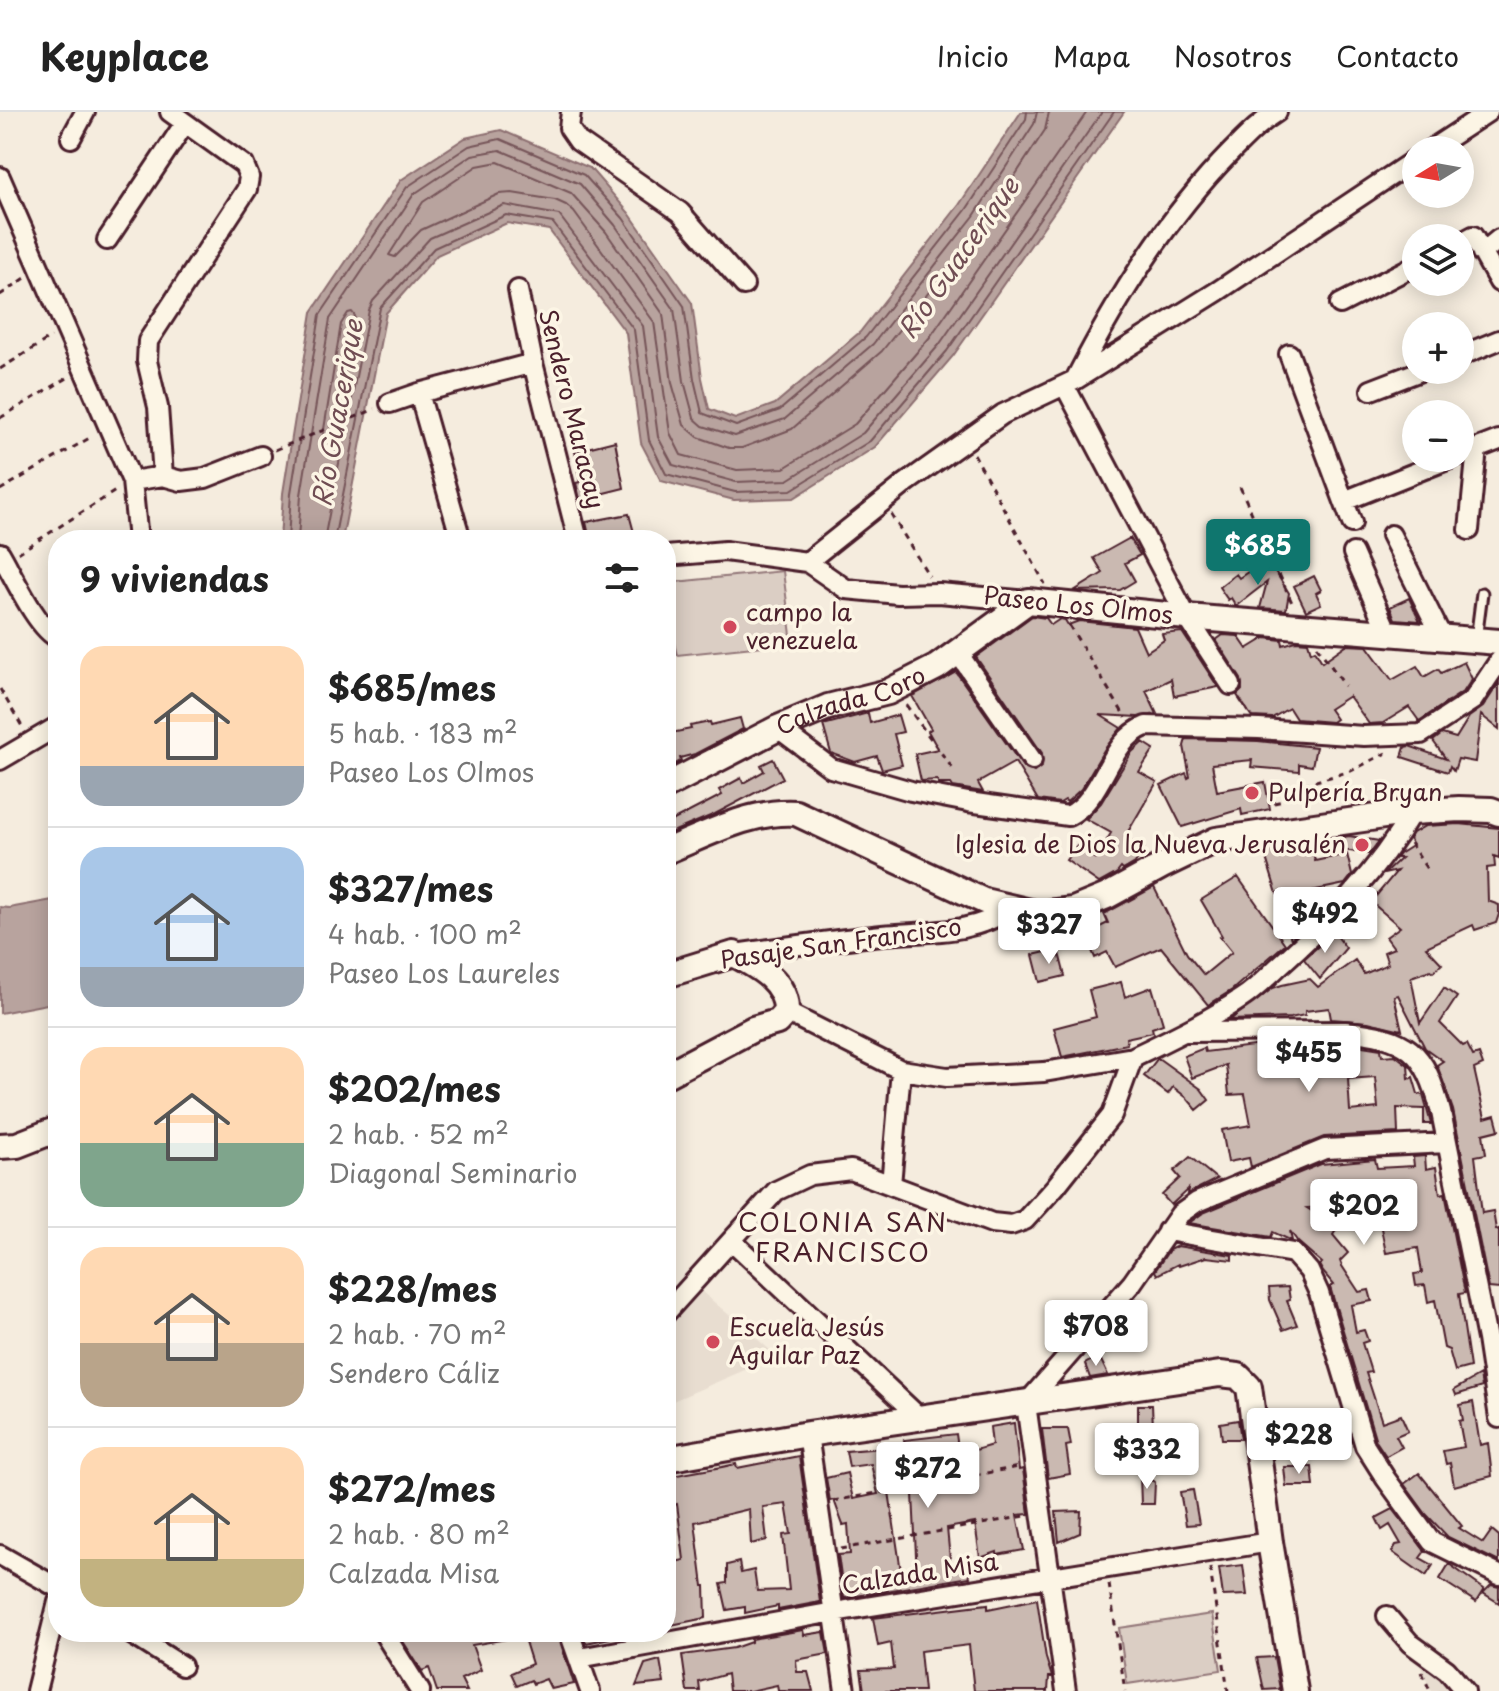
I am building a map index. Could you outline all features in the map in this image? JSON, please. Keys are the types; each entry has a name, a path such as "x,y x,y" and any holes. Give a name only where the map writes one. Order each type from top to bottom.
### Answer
{"street":[{"path":"71,138 85,112"},
{"path":"571,112 569,128 578,141 680,212 744,285"},
{"path":"1070,383 1140,266 1200,183 1261,121 1277,112"},
{"path":"1451,136 1488,112"},
{"path":"107,240 177,117 244,165 249,177 247,189 148,341 147,361 158,407 163,476"},
{"path":"807,562 1003,414 1070,383 1218,291 1402,168"},
{"path":"0,177 132,481 137,530"},
{"path":"1474,238 1499,282"},
{"path":"1482,253 1499,239"},
{"path":"1340,304 1402,272"},
{"name":"Sendero Maracay","path":"518,290 533,363 575,530"},
{"path":"1474,350 1499,340"},
{"path":"1289,354 1352,523"},
{"path":"390,403 533,363"},
{"path":"1371,390 1402,378"},
{"path":"1070,383 1187,617 1231,685"},
{"path":"419,393 458,530"},
{"path":"1474,449 1499,440"},
{"path":"132,481 163,476 181,481 205,478 261,456"},
{"path":"1344,501 1417,472"},
{"path":"1469,472 1469,530"},
{"path":"1391,535 1442,637"},
{"name":"Paseo Los Olmos","path":"676,555 725,551 807,562 846,589 898,594 939,593 1487,641"},
{"path":"1353,553 1388,633"},
{"path":"2,557 48,631"},
{"name":"Calzada Coro","path":"676,781 778,728 828,707 895,689 937,667 1028,601"},
{"path":"958,653 1032,760"},
{"path":"778,728 831,768 911,791 1068,816 1081,809 1090,798 1122,742 1134,731 1146,726 1364,736 1421,734 1473,700 1499,661"},
{"path":"0,760 48,732"},
{"path":"676,847 751,818 773,812 796,813 984,901 1039,914 1073,910 1107,896 1216,840 1407,821 1459,809 1499,813"},
{"path":"786,1012 901,1070 947,1077 1044,1072 1133,1057 1244,997 1299,949 1354,892 1393,844 1407,821"},
{"name":"Pasaje San Francisco","path":"676,972 734,954 883,935 956,931 994,920 1013,908"},
{"path":"676,1070 740,1035 777,1022 786,1012 786,999 773,979 756,965 734,954"},
{"path":"1184,1032 1345,1031 1396,1040 1418,1056 1433,1079 1495,1341 1499,1418"},
{"path":"676,1302 776,1191 810,1175 851,1170 992,1223 1011,1225 1025,1220 1112,1115 1133,1057"},
{"path":"891,1185 901,1070"},
{"path":"0,1146 17,1145 48,1133"},
{"path":"1066,1691 1026,1404 1132,1283 1180,1214 1197,1202 1325,1149 1447,1143"},
{"path":"1167,1231 1293,1253 1309,1271 1319,1293 1365,1446 1386,1479 1432,1542 1499,1575"},
{"path":"732,1241 920,1418"},
{"path":"676,1457 808,1434 1220,1374 1238,1376 1249,1387 1270,1542 1295,1691"},
{"path":"808,1434 845,1691"},
{"name":"Calzada Misa","path":"676,1641 1270,1542"},
{"path":"0,1555 48,1582"},
{"path":"1387,1616 1410,1643 1447,1670 1465,1691"},
{"path":"36,1691 48,1642"},
{"path":"144,1642 182,1666"},
{"path":"389,1642 420,1691"},
{"path":"573,1642 590,1691"},
{"name":"Calzada Misa","path":"579,1658 668,1642"}],"lane":[{"path":"1482,593 1487,641"}],"path":[{"path":"0,295 40,269"},
{"path":"0,369 67,328"},
{"path":"0,418 85,368"},
{"path":"261,456 390,403"},
{"path":"0,490 110,426"},
{"path":"966,440 1056,604 1134,731"},
{"path":"48,530 132,481"},
{"path":"1240,487 1303,626 1345,686"},
{"path":"883,502 939,593"},
{"path":"2,557 48,530"},
{"path":"1231,685 1259,729"},
{"path":"0,689 31,741"},
{"path":"895,689 953,769"},
{"path":"1274,803 1283,801 1295,787 1351,771 1390,751"},
{"path":"1407,821 1427,869"},
{"path":"818,1504 1035,1465"},
{"path":"825,1552 1041,1513"},
{"path":"1208,1552 1228,1691"},
{"path":"1107,1569 1125,1691"}],"shaded area":[{"name":"campo la venezuela","path":"783,571 792,643 677,655 676,582"},
{"name":"Escuela Jesús Aguilar Paz","path":"701,1291 777,1356 676,1400 676,1317"},
{"path":"1212,1614 1221,1670 1127,1684 1119,1628"},
{"path":"1413,1648 1461,1691 1431,1691"}],"water":[{"name":"Río Guacerique","path":"1021,112 1124,112 953,356 875,447 794,498 734,500 661,481 641,443 626,333 549,230 507,223 437,255 386,313 344,530 281,530 283,493 312,312 401,180 465,138 501,130 590,168 629,213 692,303 709,409 735,419 775,404 860,332 959,205"},
{"path":"48,901 48,1004 0,1013 0,907"}],"building":[{"path":"615,441 624,488 580,499 575,451"},
{"path":"629,514 633,530 588,530 586,522"},
{"path":"1130,538 1140,555 1125,563 1135,581 1120,590 1074,591 1103,573 1094,558"},
{"path":"1267,559 1289,593 1286,610 1260,608 1267,582 1236,606 1231,598 1228,600 1219,587 1236,574 1239,578"},
{"path":"1314,576 1321,590 1316,593 1321,604 1306,611 1294,586"},
{"path":"1409,598 1420,621 1395,619 1390,607"},
{"path":"1032,616 1046,618 1051,625 1060,619 1068,625 1079,621 1135,627 1146,652 1164,640 1162,634 1182,632 1218,687 1174,696 1171,679 1146,691 1157,714 1138,717 1100,715 1121,728 1081,789 1067,802 1038,800 1015,762 978,783 983,792 939,784 937,780 921,781 915,754 938,749 928,731 931,729 912,696 956,672 1023,767 1034,772 1042,766 1042,753 976,657"},
{"path":"1223,635 1238,636 1247,649 1265,638 1282,640 1283,645 1296,641 1308,642 1311,652 1315,650 1322,662 1346,645 1367,646 1392,680 1417,666 1424,677 1438,669 1441,673 1464,662 1472,679 1464,691 1419,721 1409,707 1383,723 1369,724 1349,696 1329,709 1336,719 1332,722 1296,719 1289,708 1272,718 1252,717 1237,695 1242,690 1241,679 1216,640"},
{"path":"1499,683 1499,729 1481,715 1475,762 1458,759 1454,771 1450,766 1448,772 1402,757 1405,747 1409,746 1446,759 1433,741 1442,734 1456,738 1469,717 1483,707"},
{"path":"868,713 870,723 898,715 903,732 894,734 902,765 882,770 877,756 855,762 831,753 823,725"},
{"path":"740,718 743,729 695,754 680,758 681,761 676,764 676,732 710,722 711,725"},
{"path":"1186,739 1258,741 1316,747 1312,766 1299,764 1299,771 1251,767 1252,760 1212,764 1217,791 1265,782 1270,809 1242,815 1241,809 1182,827 1161,785 1186,773 1190,777 1184,746"},
{"path":"1143,742 1154,749 1139,772 1157,782 1125,837 1144,848 1135,863 1123,870 1121,868 1099,883 1066,860 1077,846 1096,859 1111,833 1086,819 1101,803 1132,752"},
{"path":"773,759 783,778 676,830 676,819 722,795 719,790 741,778 743,783 764,771 761,765"},
{"path":"1459,824 1499,828 1499,858 1494,856 1495,867 1487,868 1488,901 1499,905 1499,914 1496,923 1475,930 1473,925 1426,947 1442,964 1433,972 1411,977 1420,1023 1444,988 1457,997 1440,1023 1463,1046 1467,1044 1473,1056 1479,1054 1483,1065 1474,1069 1485,1118 1495,1115 1499,1130 1483,1134 1486,1154 1475,1156 1482,1213 1493,1211 1496,1230 1499,1229 1499,1289 1489,1288 1453,1110 1437,1065 1443,1061 1425,1048 1398,995 1394,996 1402,1030 1368,1022 1331,1019 1329,1008 1305,1011 1305,1015 1290,1018 1230,1020 1273,988 1310,979 1318,987 1355,960 1364,974 1388,964 1384,952 1394,948 1386,937 1400,927 1371,902 1397,871 1384,874 1401,858 1396,858 1399,854 1413,845 1409,839 1413,833 1425,826"},
{"name":"Iglesia de Dios la Nueva Jerusalén","path":"1344,837 1379,841 1369,854 1342,850"},
{"path":"1311,842 1315,861 1347,854 1352,875 1345,884 1302,893 1318,912 1291,939 1263,848"},
{"path":"1238,877 1285,944 1232,990 1208,1005 1161,947 1115,967 1107,952 1095,958 1085,934 1108,923 1104,914 1154,887 1187,954 1204,975 1232,952 1220,937 1201,900"},
{"path":"1334,932 1346,948 1320,979 1304,959"},
{"path":"1058,949 1065,976 1040,982 1033,955"},
{"path":"1121,982 1125,997 1152,987 1163,1024 1152,1028 1153,1032 1126,1038 1127,1044 1062,1057 1054,1028 1096,1017 1089,990"},
{"path":"1278,1043 1344,1043 1381,1049 1382,1056 1395,1055 1408,1065 1409,1079 1413,1077 1418,1094 1423,1095 1431,1124 1424,1124 1424,1109 1397,1108 1398,1133 1324,1137 1251,1167 1249,1158 1228,1162 1222,1130 1251,1125 1245,1094 1229,1095 1226,1065 1192,1078 1184,1056 1204,1048 1205,1052","holes":["1375,1077 1378,1108 1350,1111 1348,1079"]},
{"path":"1158,1058 1201,1089 1209,1100 1197,1110 1173,1087 1168,1094 1144,1076"},
{"path":"1425,1156 1426,1169 1436,1167 1440,1194 1445,1193 1465,1293 1459,1294 1470,1367 1455,1371 1449,1350 1444,1348 1435,1300 1428,1302 1425,1285 1416,1286 1414,1274 1422,1273 1418,1248 1386,1253 1379,1218 1370,1219 1367,1204 1307,1208 1338,1227 1333,1235 1348,1253 1340,1261 1342,1266 1359,1292 1369,1290 1372,1301 1351,1305 1356,1332 1364,1330 1368,1341 1362,1343 1371,1372 1366,1373 1382,1422 1401,1415 1408,1431 1396,1436 1402,1447 1386,1456 1376,1441 1330,1287 1334,1285 1319,1265 1322,1263 1290,1231 1292,1241 1273,1232 1271,1237 1189,1223 1203,1213 1321,1164 1375,1159 1377,1168 1414,1166 1413,1157"},
{"path":"1190,1157 1217,1179 1187,1194 1188,1189 1171,1205 1162,1195 1180,1178 1174,1171"},
{"path":"1177,1246 1232,1255 1232,1260 1206,1257 1178,1264 1157,1275 1155,1271 1169,1250"},
{"path":"1288,1287 1290,1300 1287,1301 1297,1325 1283,1330 1270,1300 1269,1288"},
{"path":"1099,1356 1108,1375 1090,1378 1085,1364"},
{"path":"1480,1375 1482,1387 1456,1395 1454,1390"},
{"path":"1473,1402 1480,1445 1488,1443 1492,1476 1454,1486 1450,1463 1446,1464 1443,1451 1464,1447 1459,1421 1463,1420 1460,1405"},
{"path":"1138,1405 1152,1405 1153,1427 1138,1432"},
{"path":"1238,1420 1241,1439 1222,1439 1220,1423"},
{"path":"1014,1423 1019,1470 1023,1469 1029,1514 1017,1515 1024,1550 997,1555 997,1552 980,1558 975,1523 947,1528 951,1570 967,1565 970,1577 844,1598 838,1555 850,1554 848,1524 843,1525 834,1500 830,1501 826,1478 847,1473 853,1499 878,1494 871,1464 849,1467 846,1451 905,1446 904,1440 956,1434 959,1455 992,1445 990,1427","holes":["920,1461 923,1491 913,1494 917,1576 902,1578 888,1485 896,1484 893,1464"]},
{"path":"1042,1429 1068,1429 1071,1445 1066,1446 1070,1474 1048,1478"},
{"path":"799,1456 820,1602 745,1613 745,1607 727,1610 721,1584 727,1583 727,1565 739,1562 741,1573 754,1570 757,1591 789,1590 783,1535 791,1534 786,1504 763,1507 767,1540 751,1544 749,1509 695,1522 705,1586 706,1618 676,1624 676,1562 684,1560 676,1504 676,1475 736,1464 737,1468"},
{"path":"1284,1467 1312,1467 1314,1486 1286,1486"},
{"path":"1419,1473 1462,1526 1459,1528 1483,1543 1492,1530 1499,1536 1499,1562 1448,1537 1426,1514 1404,1484"},
{"path":"1140,1475 1155,1482 1154,1504 1141,1504"},
{"path":"1193,1490 1199,1524 1186,1525 1180,1492"},
{"path":"1393,1509 1425,1551 1420,1558 1433,1565 1426,1576 1392,1552 1396,1545 1401,1544 1390,1525 1382,1530 1376,1518"},
{"path":"1081,1511 1080,1533 1059,1542 1056,1512"},
{"path":"1449,1564 1484,1589 1476,1602 1440,1579"},
{"path":"1243,1565 1247,1595 1223,1596 1219,1568"},
{"path":"1491,1585 1499,1587 1499,1603 1483,1593"},
{"path":"1037,1599 1052,1677 1049,1677 1048,1691 974,1691 969,1645 920,1651 924,1691 864,1691 861,1670 894,1669 891,1643 878,1646 873,1618 988,1604 988,1609"},
{"path":"803,1630 804,1635 824,1632 828,1654 796,1660 797,1672 808,1672 813,1691 778,1691 777,1685 750,1691 729,1691 727,1674 699,1682 700,1691 687,1691 682,1655 734,1648 751,1642 751,1639"},
{"path":"403,1642 490,1642 472,1645 481,1670 461,1679 467,1691 437,1691 429,1668 422,1671"},
{"path":"525,1642 560,1642 574,1684 551,1689 546,1679 533,1684 531,1680 517,1686 511,1673 532,1664"},
{"path":"1274,1657 1280,1689 1264,1690 1257,1658"},
{"path":"660,1660 664,1683 636,1686 645,1664"}],"place":[{"name":"campo la venezuela","path":"730,627"},
{"name":"Pulpería Bryan","path":"1252,793"},
{"name":"Iglesia de Dios la Nueva Jerusalén","path":"1362,845"},
{"name":"Escuela Jesús Aguilar Paz","path":"713,1342"}],"district":[{"name":"COLONIA SAN FRANCISCO","path":"843,1238"}]}
